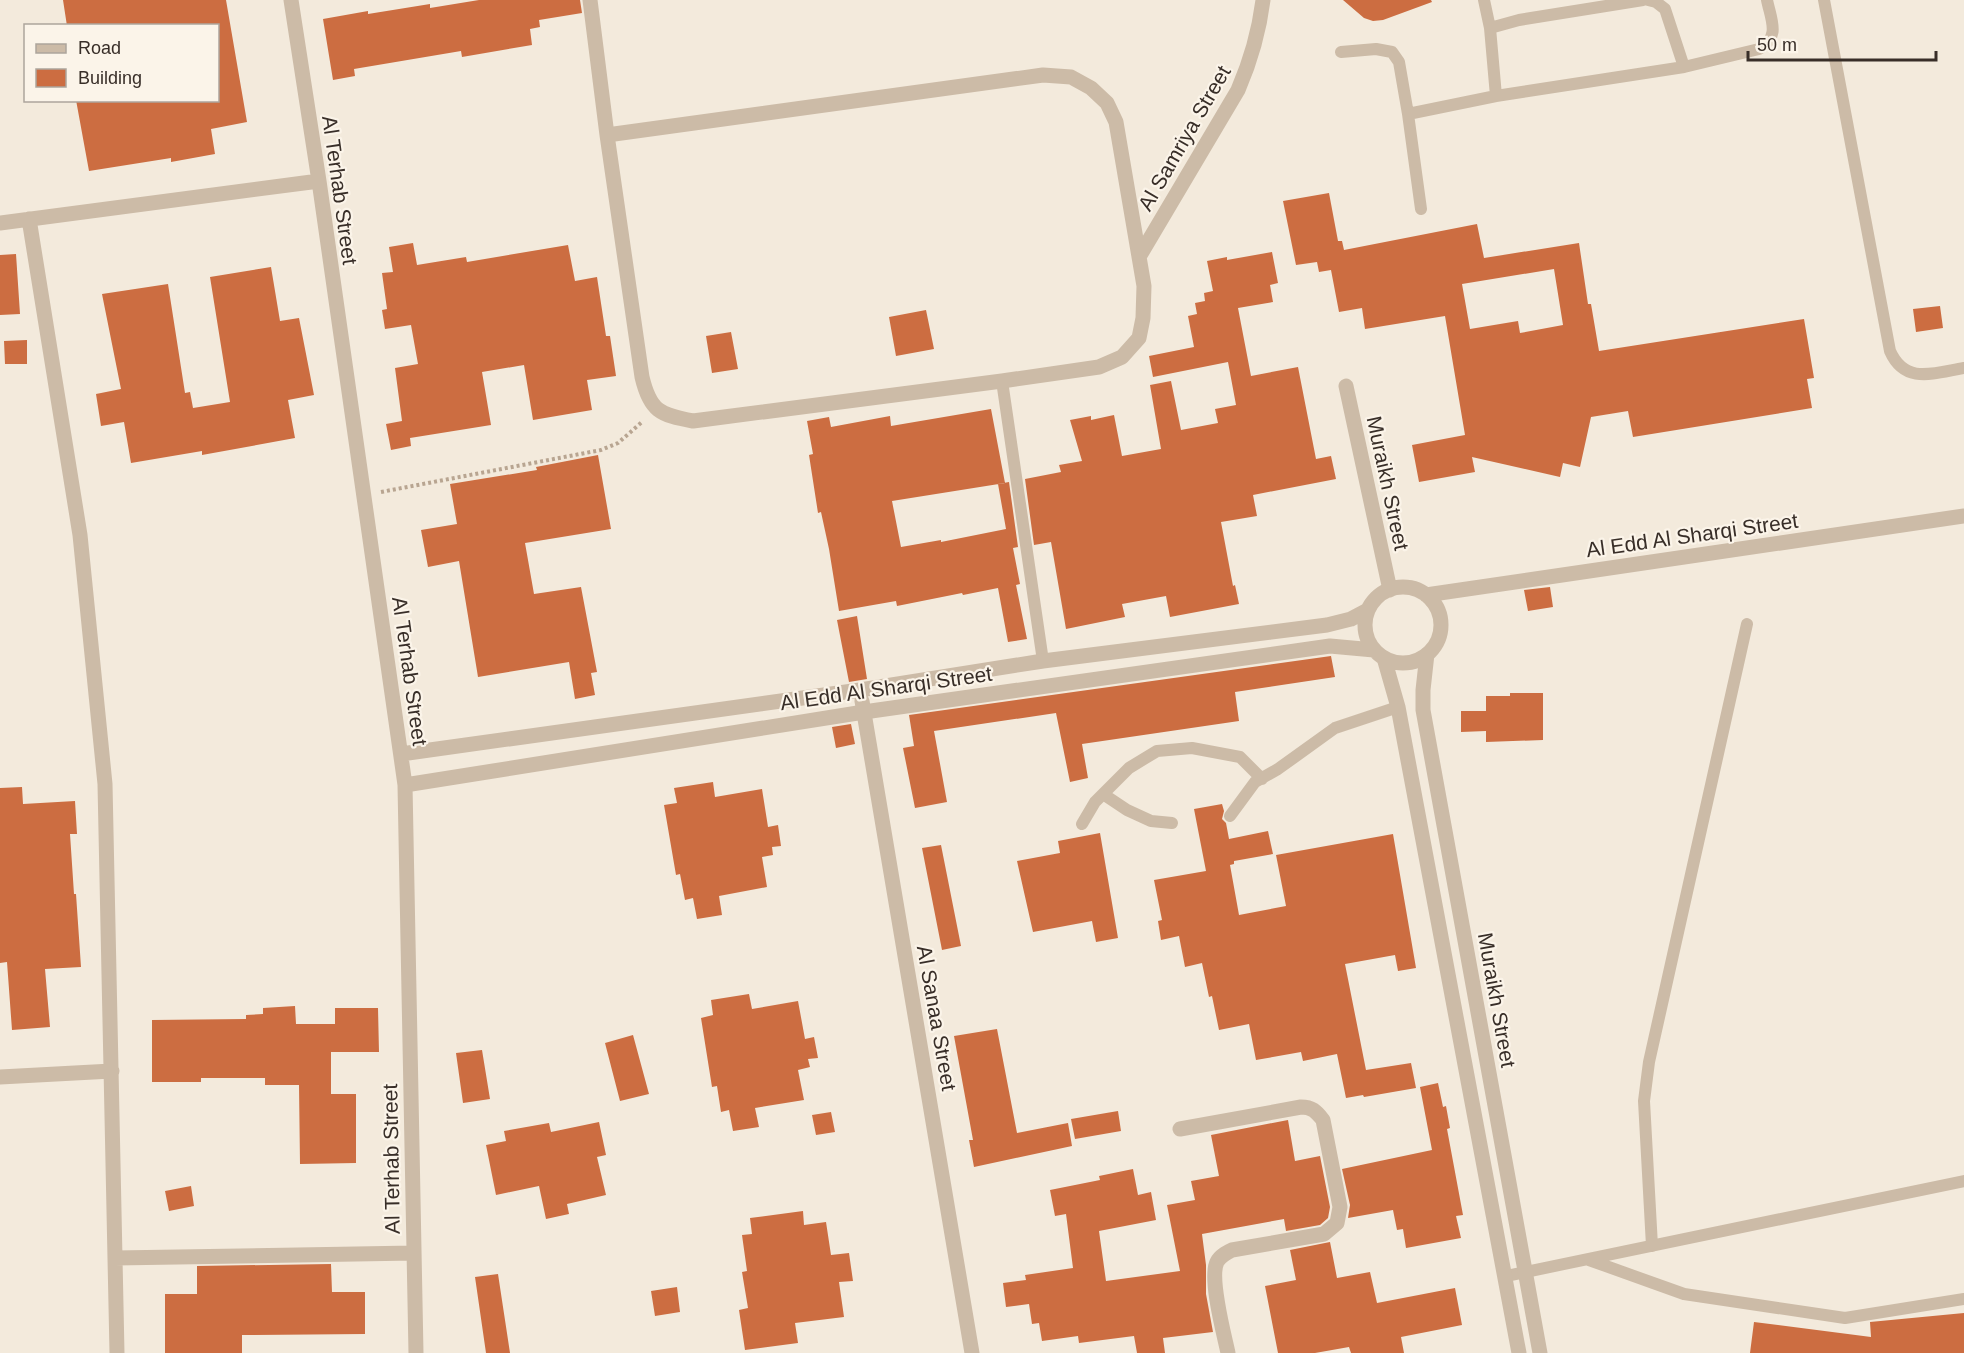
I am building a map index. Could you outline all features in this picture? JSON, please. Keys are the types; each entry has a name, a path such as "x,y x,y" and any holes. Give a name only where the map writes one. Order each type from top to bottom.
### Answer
{"street":[{"name":"Al Terhab Street","path":"291,0 405,785 416,1353"},
{"path":"590,0 607,135 642,376 646,394 656,409 672,417 693,422 1099,367 1122,357 1139,338 1143,318 1144,286 1116,122 1107,103 1091,88 1071,77 1042,75 607,135"},
{"name":"Al Samriya Street","path":"1139,257 1238,90 1251,60 1263,0"},
{"path":"0,223 319,181"},
{"path":"29,219 80,535 105,784 117,1353"},
{"name":"Muraikh Street","path":"1346,386 1389,590"},
{"name":"Al Edd Al Sharqi Street","path":"1426,595 1964,516"},
{"path":"1399,587 1426,595 1438,610 1441,620 1438,639 1427,654 1410,662 1392,661 1379,654 1366,635 1368,610 1376,598 1399,587"},
{"name":"Al Edd Al Sharqi Street","path":"401,754 860,690 1043,661 1327,625 1368,610"},
{"name":"Al Edd Al Sharqi Street","path":"405,785 864,712 1330,646 1379,654"},
{"name":"Muraikh Street","path":"1379,654 1398,707 1520,1353"},
{"name":"Muraikh Street","path":"1427,654 1423,710 1540,1353"},
{"name":"Al Sanaa Street","path":"860,690 972,1353"},
{"path":"0,1077 112,1071"},
{"path":"1180,1129 1301,1107 1310,1107 1323,1120 1340,1207 1336,1223 1324,1234 1232,1250 1223,1254 1217,1262 1215,1284 1228,1353"},
{"path":"115,1258 414,1253"}],"lane":[{"path":"1484,0 1490,28 1496,96"},
{"path":"1490,28 1519,20 1643,0"},
{"path":"1648,0 1656,2 1665,9 1683,67"},
{"path":"1408,114 1496,96 1683,67 1759,49 1769,44 1773,32 1767,0"},
{"path":"1824,0 1890,351 1895,362 1906,372 1922,375 1964,368"},
{"path":"1341,52 1376,49 1392,52 1399,62 1421,209"},
{"path":"1002,381 1043,661"},
{"path":"1652,1246 1644,1101 1649,1062 1747,624"},
{"path":"1230,816 1255,782 1278,769 1335,728 1398,707"},
{"path":"1082,824 1095,802 1129,768 1157,751 1192,748 1240,757 1262,779"},
{"path":"1103,794 1127,810 1151,821 1172,823"},
{"path":"1506,1276 1964,1181"},
{"path":"1588,1259 1684,1294 1845,1318 1964,1299"}],"path":[{"path":"364,496 601,450 618,442 656,409"}],"building":[{"path":"63,0 226,0 247,122 211,129 215,154 171,162 171,158 89,171 76,102 219,102 219,24 67,24"},
{"path":"479,0 580,0 582,13 539,20 540,27 530,29 532,45 462,57 461,51 354,69 355,76 333,80 323,19 368,11 368,14 430,4 430,8"},
{"path":"1343,0 1431,0 1432,2 1383,20 1373,21 1364,18"},
{"path":"1329,193 1338,241 1342,241 1344,250 1477,224 1484,258 1579,243 1588,304 1591,304 1599,351 1804,319 1814,378 1807,379 1812,408 1633,437 1628,411 1591,417 1580,467 1563,463 1560,477 1472,457 1475,472 1419,482 1412,445 1465,435 1445,316 1365,329 1362,308 1339,312 1331,270 1319,272 1317,262 1296,265 1283,201","holes":["1554,269 1563,325 1520,333 1518,321 1470,329 1462,284"]},
{"path":"413,243 417,265 466,257 467,262 568,245 575,281 597,277 606,336 610,336 616,376 587,380 592,410 533,420 524,365 482,372 491,425 410,438 411,446 391,450 386,424 402,421 395,368 418,364 411,325 385,329 382,310 387,309 382,273 393,272 389,247"},
{"path":"1272,252 1278,283 1270,285 1273,302 1238,308 1251,376 1298,367 1316,459 1331,456 1336,479 1253,495 1257,516 1221,522 1233,586 1235,585 1239,604 1170,617 1166,596 1122,604 1125,617 1066,629 1051,542 1034,545 1025,479 1061,472 1059,465 1082,461 1070,420 1091,416 1091,420 1114,415 1122,456 1161,449 1150,385 1171,381 1181,430 1218,423 1215,409 1236,405 1228,362 1153,377 1149,356 1194,347 1188,316 1197,314 1195,303 1205,301 1204,293 1213,291 1207,261"},
{"path":"16,254 20,314 0,315 0,255"},
{"path":"271,267 280,321 299,318 314,395 288,400 295,438 202,455 202,451 131,463 124,422 101,426 96,394 121,389 102,294 168,284 185,393 190,392 193,408 230,402 210,277"},
{"path":"1940,306 1943,328 1916,332 1913,309"},
{"path":"926,310 934,349 896,356 889,317"},
{"path":"731,332 738,369 712,373 706,336"},
{"path":"27,340 27,364 5,364 4,341"},
{"path":"991,409 1005,483 1009,482 1018,547 1013,548 1020,584 1016,585 1027,639 1008,642 998,588 897,606 896,601 839,611 829,549 821,512 818,513 809,455 813,454 807,421 829,417 831,427 890,416 891,426","holes":["998,484 1006,529 941,542 941,540 901,547 892,501"]},
{"path":"598,455 611,529 525,543 534,594 581,587 597,672 591,673 595,695 575,699 569,662 478,677 459,561 428,567 421,530 457,524 450,484 537,470 536,467"},
{"path":"1550,587 1553,607 1528,611 1524,590"},
{"path":"857,616 867,679 849,682 837,620"},
{"path":"1331,656 1335,677 1235,692 1239,721 1082,744 1088,778 1070,782 1056,713 934,731 947,802 915,808 903,748 914,746 909,715"},
{"path":"1510,693 1543,693 1543,740 1486,742 1486,731 1461,732 1461,711 1486,711 1486,696 1510,696"},
{"path":"851,724 855,744 836,748 832,727"},
{"path":"713,782 715,797 762,789 768,827 778,825 781,846 772,847 773,855 762,857 767,887 719,896 722,915 697,919 693,898 685,900 680,874 676,875 664,805 677,803 674,788"},
{"path":"22,787 23,804 75,801 77,834 70,834 81,967 45,969 50,1027 12,1030 7,962 0,963 0,788"},
{"path":"1222,804 1224,811 1222,819 1226,823 1229,839 1268,831 1273,854 1234,861 1234,864 1230,865 1239,915 1286,906 1276,855 1393,834 1416,968 1398,971 1395,955 1345,964 1366,1070 1411,1063 1416,1088 1346,1098 1337,1054 1303,1061 1301,1052 1256,1060 1249,1024 1219,1030 1202,963 1185,967 1179,936 1161,940 1158,921 1162,920 1154,880 1206,871 1194,809"},
{"path":"1100,833 1118,938 1096,942 1092,921 1033,932 1017,861 1060,853 1058,841"},
{"path":"941,845 961,946 942,950 922,848"},
{"path":"749,994 752,1009 798,1001 805,1039 814,1037 818,1058 808,1059 810,1067 798,1070 804,1100 755,1108 759,1127 733,1131 729,1110 721,1112 717,1086 712,1087 701,1018 713,1015 711,1000"},
{"path":"295,1006 296,1024 335,1024 335,1008 378,1008 379,1052 331,1052 331,1094 356,1094 356,1163 300,1164 299,1085 265,1085 265,1078 201,1078 201,1082 152,1082 152,1020 246,1019 246,1015 263,1014 263,1008"},
{"path":"997,1029 1017,1133 1068,1123 1072,1146 974,1167 969,1140 973,1140 954,1036"},
{"path":"633,1035 649,1094 620,1101 605,1043"},
{"path":"482,1050 490,1099 463,1103 456,1053"},
{"path":"1438,1083 1443,1107 1446,1106 1450,1128 1447,1129 1463,1215 1456,1216 1461,1238 1406,1248 1403,1229 1397,1230 1393,1210 1348,1218 1350,1205 1342,1169 1432,1150 1420,1087"},
{"path":"1118,1111 1121,1131 1075,1139 1071,1119"},
{"path":"831,1112 835,1132 816,1135 812,1115"},
{"path":"1288,1120 1295,1161 1320,1156 1330,1207 1328,1218 1320,1225 1286,1231 1284,1219 1202,1234 1206,1265 1206,1294 1213,1332 1163,1338 1165,1353 1137,1353 1134,1336 1079,1343 1078,1336 1042,1341 1039,1323 1032,1324 1029,1304 1006,1307 1003,1283 1026,1280 1025,1275 1073,1268 1066,1214 1055,1216 1050,1190 1100,1180 1099,1176 1133,1169 1138,1195 1151,1192 1156,1220 1099,1231 1106,1281 1180,1271 1167,1205 1195,1200 1191,1181 1219,1176 1211,1135"},
{"path":"599,1122 606,1155 597,1157 606,1195 567,1204 569,1214 546,1219 539,1186 496,1195 486,1145 506,1141 504,1131 549,1123 551,1132"},
{"path":"191,1186 194,1206 169,1211 165,1191"},
{"path":"803,1211 804,1225 826,1222 831,1255 849,1253 853,1281 839,1282 844,1317 795,1323 798,1343 745,1350 739,1310 748,1308 742,1272 747,1271 742,1235 752,1234 750,1218"},
{"path":"1330,1242 1337,1278 1370,1272 1377,1303 1455,1288 1462,1325 1401,1337 1404,1353 1351,1353 1349,1347 1315,1353 1278,1353 1265,1286 1296,1280 1290,1250"},
{"path":"331,1264 332,1292 365,1292 365,1334 242,1335 242,1353 165,1353 165,1294 197,1294 197,1266"},
{"path":"498,1274 510,1353 486,1353 475,1277"},
{"path":"677,1287 680,1312 655,1316 651,1291"},
{"path":"1964,1313 1964,1353 1750,1353 1754,1322 1871,1337 1870,1322"}]}
